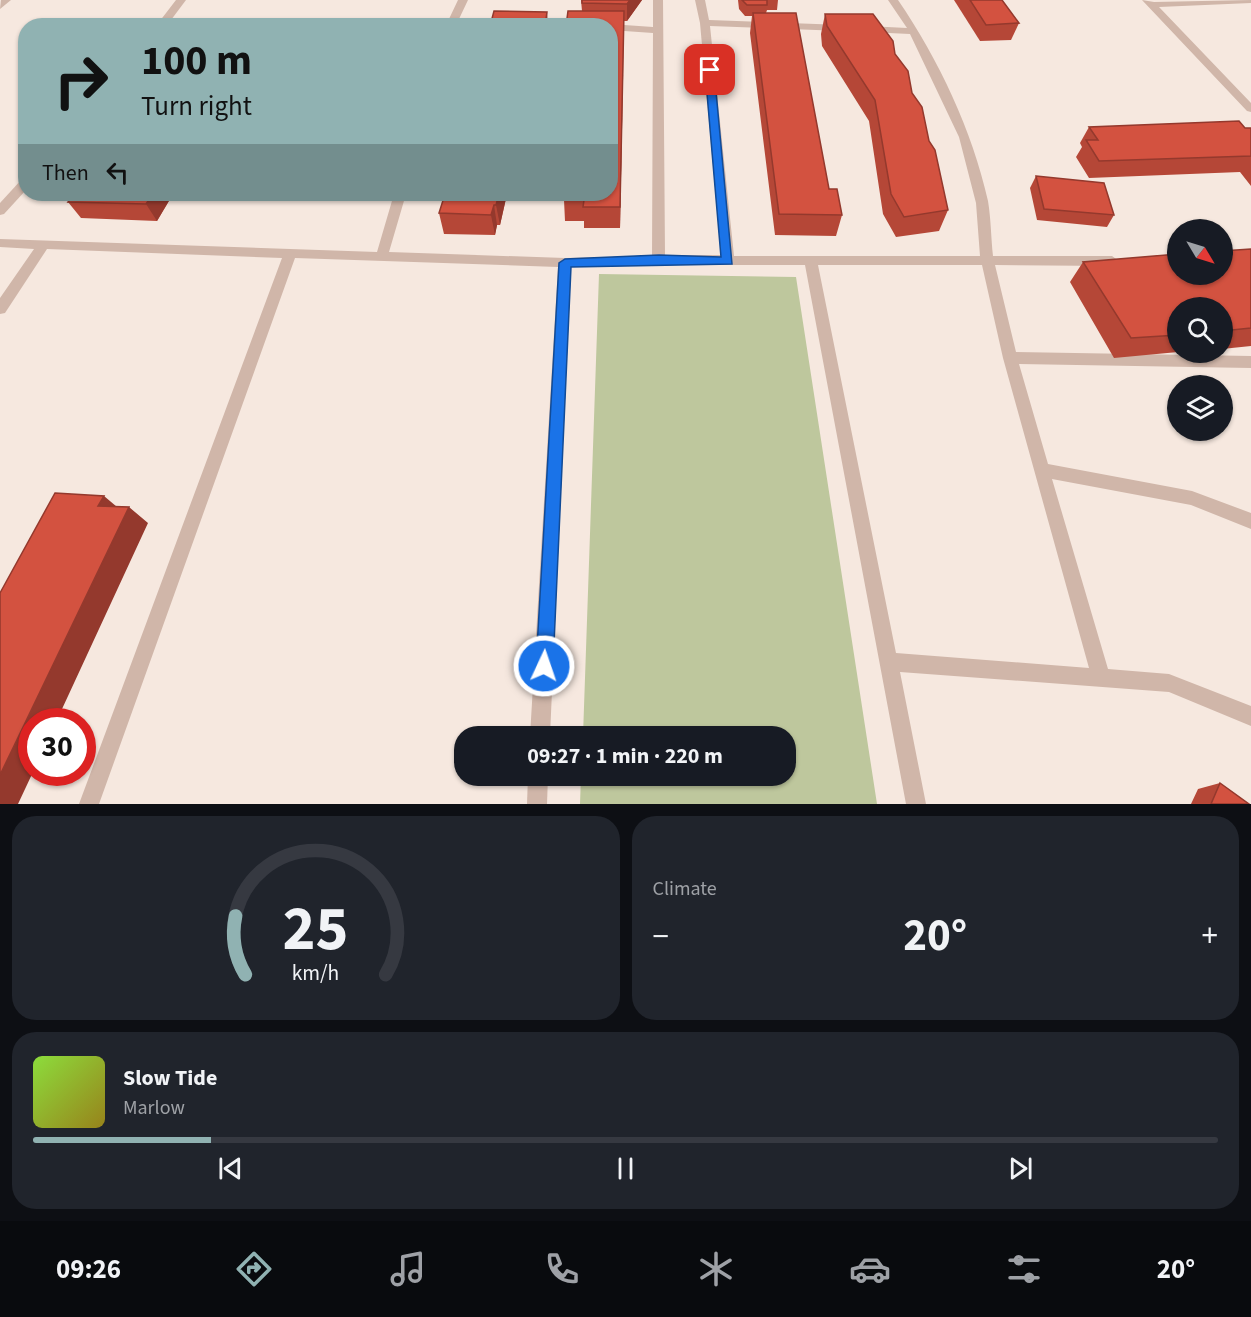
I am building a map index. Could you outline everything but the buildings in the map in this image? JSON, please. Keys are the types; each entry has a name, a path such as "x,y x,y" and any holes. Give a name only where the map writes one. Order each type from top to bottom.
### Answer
{"street":[{"path":"0,6 6,0"},
{"path":"167,18 181,0"},
{"path":"455,18 463,0"},
{"path":"658,0 656,30 659,260"},
{"path":"700,0 705,23 728,261"},
{"path":"893,0 914,31 965,137 982,203 987,260 1010,358 1101,678"},
{"path":"1150,3 1251,0"},
{"path":"1150,3 1251,109"},
{"path":"705,23 914,31"},
{"path":"618,28 656,30"},
{"path":"0,211 18,191"},
{"path":"382,255 398,201"},
{"path":"0,243 42,247 291,252 565,263 659,260 1130,261"},
{"path":"0,309 42,247"},
{"path":"89,804 291,252"},
{"path":"811,262 916,804"},
{"path":"541,726 565,263"},
{"path":"1010,358 1251,362"},
{"path":"1042,470 1192,498 1251,521"},
{"path":"888,662 1169,683 1251,716"},
{"path":"537,804 538,786"}],"green space":[{"path":"599,274 796,277 877,804 580,804 581,786 796,786 796,726 583,726"}],"route":[{"path":"544,666 565,263 659,260 728,261 710,70"}]}
